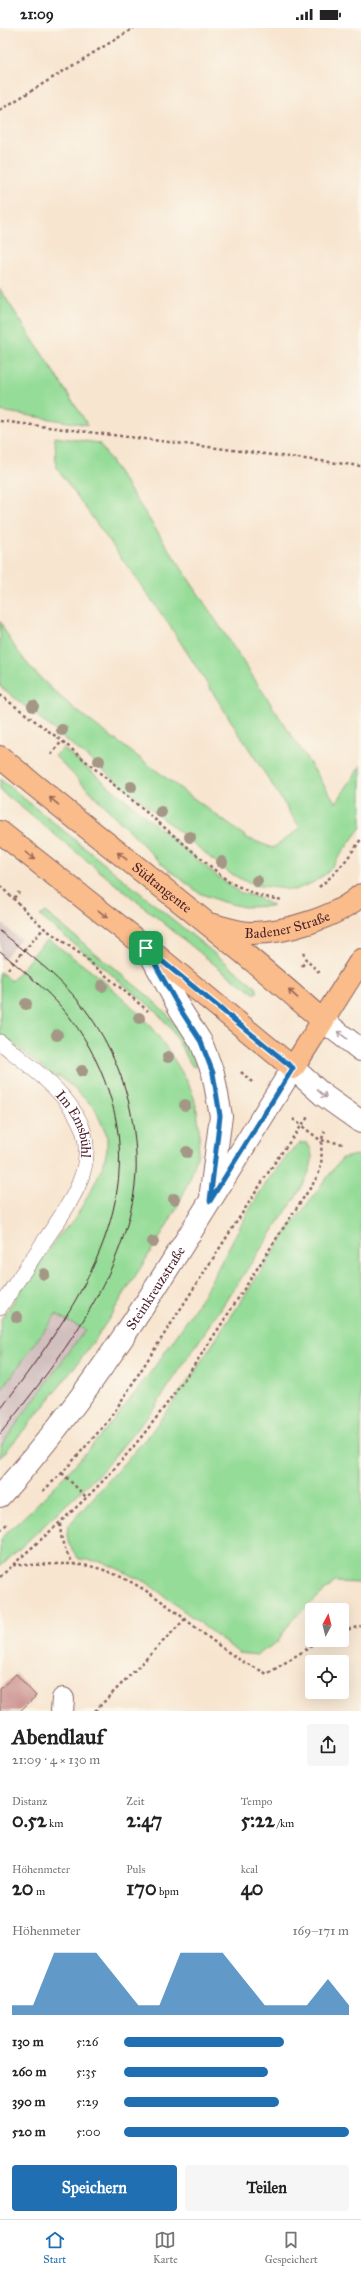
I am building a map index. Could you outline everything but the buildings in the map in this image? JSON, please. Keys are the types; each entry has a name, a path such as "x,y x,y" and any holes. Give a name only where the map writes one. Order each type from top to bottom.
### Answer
{"main road":[{"name":"Südtangente","path":"0,757 84,826 208,924 322,1020"},
{"path":"0,832 146,948 293,1068 361,960"},
{"name":"Badener Straße","path":"208,924 250,934 269,933 294,927 349,906 361,896"}],"street":[{"path":"146,948 180,1009 201,1042 213,1073 220,1116 210,1201"},
{"path":"322,1020 361,1050"},
{"path":"293,1068 323,1095 361,1122"},
{"name":"Steinkreuzstraße","path":"0,1496 38,1453 79,1401 125,1336 293,1068"}],"lane":[{"name":"Im Emsbühl","path":"0,1042 48,1083 64,1100 83,1130 86,1152 83,1172 74,1194 0,1307"}],"path":[{"path":"0,110 134,28"},
{"path":"0,421 361,466"},
{"path":"0,695 62,741 229,882 244,891 259,896 284,900 290,899"},
{"path":"51,755 62,741"},
{"path":"317,889 337,872 361,839"},
{"path":"0,886 44,928 84,958 150,1013"},
{"path":"14,898 19,892"},
{"path":"8,969 44,928"},
{"path":"0,1577 87,1498 122,1459 162,1410 313,1184 320,1170 322,1152 320,1140 302,1127"},
{"path":"62,1473 87,1498"},
{"path":"60,1524 61,1543 66,1554 74,1564"},
{"path":"13,1565 74,1564 100,1569 140,1586 186,1618 238,1659 251,1664 267,1674 310,1647"},
{"path":"95,1711 186,1618"},
{"path":"349,1629 361,1626"}],"shaded area":[{"path":"0,922 20,939 3,960 0,958"},
{"path":"56,1313 85,1330 0,1447 0,1392"}],"green space":[{"path":"0,289 88,425 0,411"},
{"path":"55,437 99,443 336,803 361,765 361,827 327,873 312,883 294,890 253,885 231,874 0,686 0,621 26,662 42,680 60,696 98,727 249,839 273,848 300,828 168,623 56,467"},
{"path":"63,748 217,876 239,892 259,898 273,906 244,907 223,902 199,893 163,865 55,756"},
{"path":"0,779 257,988 257,993 254,993 220,969 0,790"},
{"path":"45,912 148,996 166,1013 188,1046 197,1067 192,1066 171,1029 155,1010 40,916"},
{"path":"49,940 101,979 133,1007 161,1040 188,1083 192,1093 196,1105 199,1141 193,1171 181,1199 166,1227 94,1341 37,1415 0,1458 0,1447 85,1330 56,1314 0,1392 0,1321 59,1235 75,1219 96,1181 104,1163 107,1149 107,1135 94,1107 60,1076 55,1077 0,1034 0,972 12,981 44,942"},
{"path":"300,1143 307,1143 312,1154 311,1166 301,1189 154,1408 102,1471 0,1567 0,1539 53,1488 78,1461 102,1434 148,1376 203,1295 240,1226 268,1181 283,1161"},
{"path":"357,1155 361,1158 361,1583 335,1582 311,1603 305,1603 305,1608 293,1619 277,1642 257,1655 239,1653 146,1582 103,1562 79,1559 69,1544 67,1536 68,1526 150,1434 193,1374 290,1227 342,1158"}],"tram line":[{"path":"0,931 39,962 67,988 85,1009 103,1037 123,1082 131,1113 136,1149 135,1185 128,1220 117,1253 102,1286 85,1318 65,1348 44,1378 0,1434"},
{"path":"0,951 57,1002 71,1019 90,1048 108,1090 118,1135 119,1178 110,1220 96,1261 76,1300 52,1338 0,1410"}],"route":[{"path":"146,948 293,1068 210,1201 218,1152 220,1116 213,1073 201,1042 180,1009 146,948"}]}
